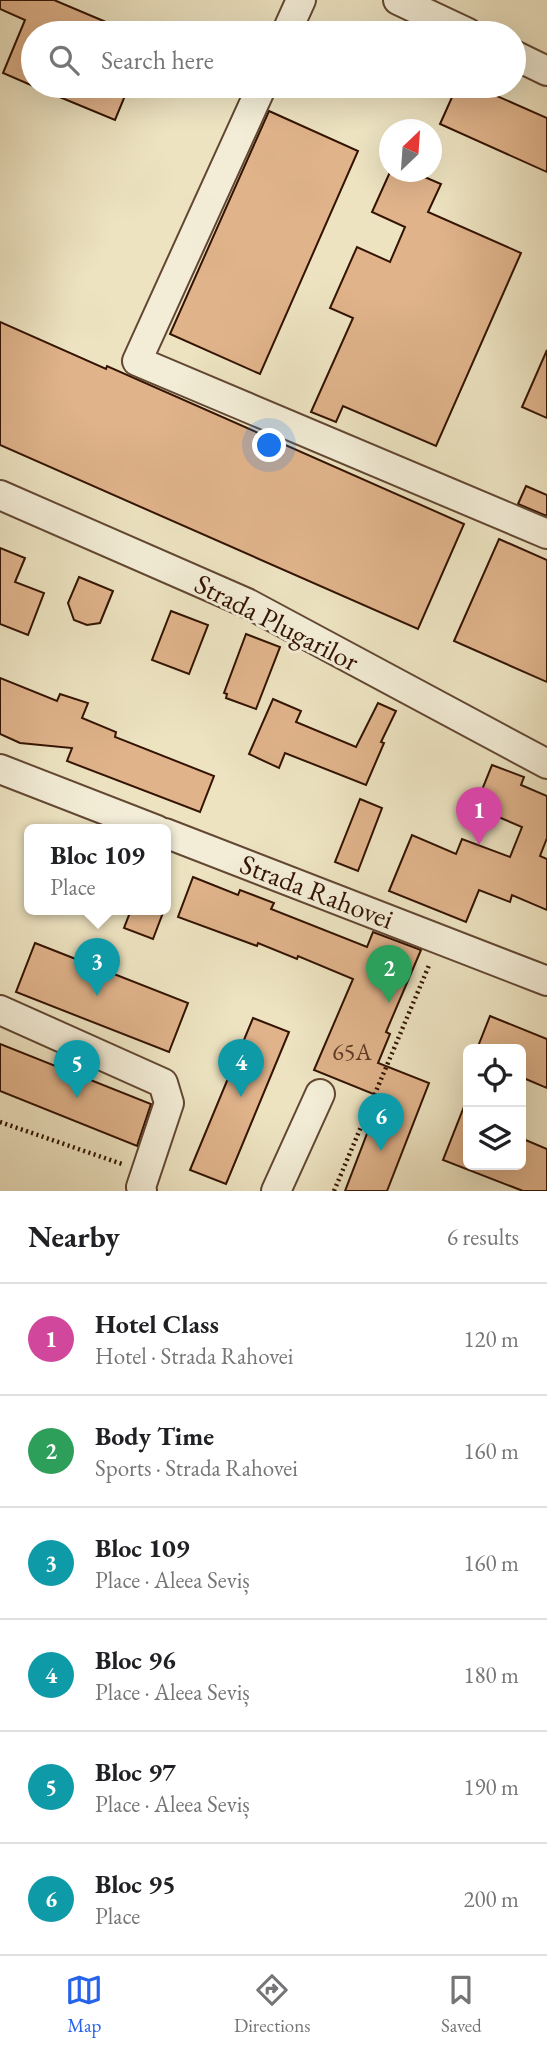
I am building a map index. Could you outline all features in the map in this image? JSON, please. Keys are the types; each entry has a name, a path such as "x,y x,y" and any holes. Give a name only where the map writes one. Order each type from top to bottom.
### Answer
{"street":[{"path":"291,21 301,0"},
{"path":"398,0 443,21"},
{"path":"526,61 547,71"},
{"path":"257,98 137,360 547,534"},
{"name":"Strada Plugarilor","path":"0,495 247,603 547,764"},
{"path":"0,769 142,824"},
{"name":"Strada Rahovei","path":"171,835 547,981"},
{"path":"0,1010 163,1083 169,1103 144,1182"},
{"path":"276,1191 320,1094"}],"path":[{"path":"334,1191 440,939"},
{"path":"0,1122 144,1182"}],"building":[{"path":"0,0 54,0 104,21 25,21 0,9"},
{"path":"21,30 21,81 3,73"},
{"path":"62,98 124,98 115,120"},
{"path":"452,98 501,98 547,118 547,172 442,125"},
{"path":"269,111 358,151 260,374 170,334"},
{"path":"386,182 436,182 441,184 428,212 521,253 436,446 343,406 336,422 311,412 353,318 330,308 357,247 390,262 405,227 372,212"},
{"path":"0,322 106,369 107,366 464,524 418,629 0,445"},
{"path":"547,350 547,418 522,407"},
{"path":"526,486 547,495 547,516 518,504"},
{"path":"499,539 547,560 547,682 454,641"},
{"path":"0,548 25,558 15,582 44,593 28,635 0,624"},
{"path":"79,577 113,591 100,623 87,625 74,620 68,603"},
{"path":"171,611 208,625 189,674 152,660"},
{"path":"246,634 280,647 256,709 226,698 227,694 224,693"},
{"path":"0,678 57,701 60,694 88,703 82,718 116,732 115,737 214,776 200,812 67,761 72,748 20,743 0,734"},
{"path":"273,699 301,711 296,722 356,747 378,703 396,711 381,742 384,743 366,785 285,753 279,768 249,754"},
{"path":"492,765 524,777 521,785 547,796 547,838 540,856 547,859 547,910 512,895 510,902 479,890 466,922 389,891 412,835 456,854 462,839 510,857 522,827 475,807"},
{"path":"360,799 382,808 358,871 335,862"},
{"path":"193,877 238,895 240,890 274,903 271,909 367,947 373,932 421,950 386,1032 390,1034 378,1063 429,1083 387,1191 345,1191 381,1097 314,1070 353,979 298,956 297,959 258,943 257,946 178,917"},
{"path":"129,915 162,915 153,939 124,928"},
{"path":"35,943 188,1003 169,1052 16,992"},
{"path":"490,1016 547,1039 547,1088 526,1079 526,1044 479,1044"},
{"path":"253,1018 289,1032 226,1184 190,1170"},
{"path":"0,1044 151,1104 137,1146 0,1091"},
{"path":"463,1109 463,1168 443,1160"},
{"path":"526,1140 547,1149 547,1191 523,1191 469,1170 526,1170"}],"place":[{"name":"Hotel Class","path":"479,845"},
{"name":"Bloc 109","path":"97,996"},
{"name":"Body Time","path":"389,1003"},
{"name":"Bloc 96","path":"241,1097"},
{"name":"Bloc 97","path":"77,1098"},
{"name":"Bloc 95","path":"381,1151"}]}
